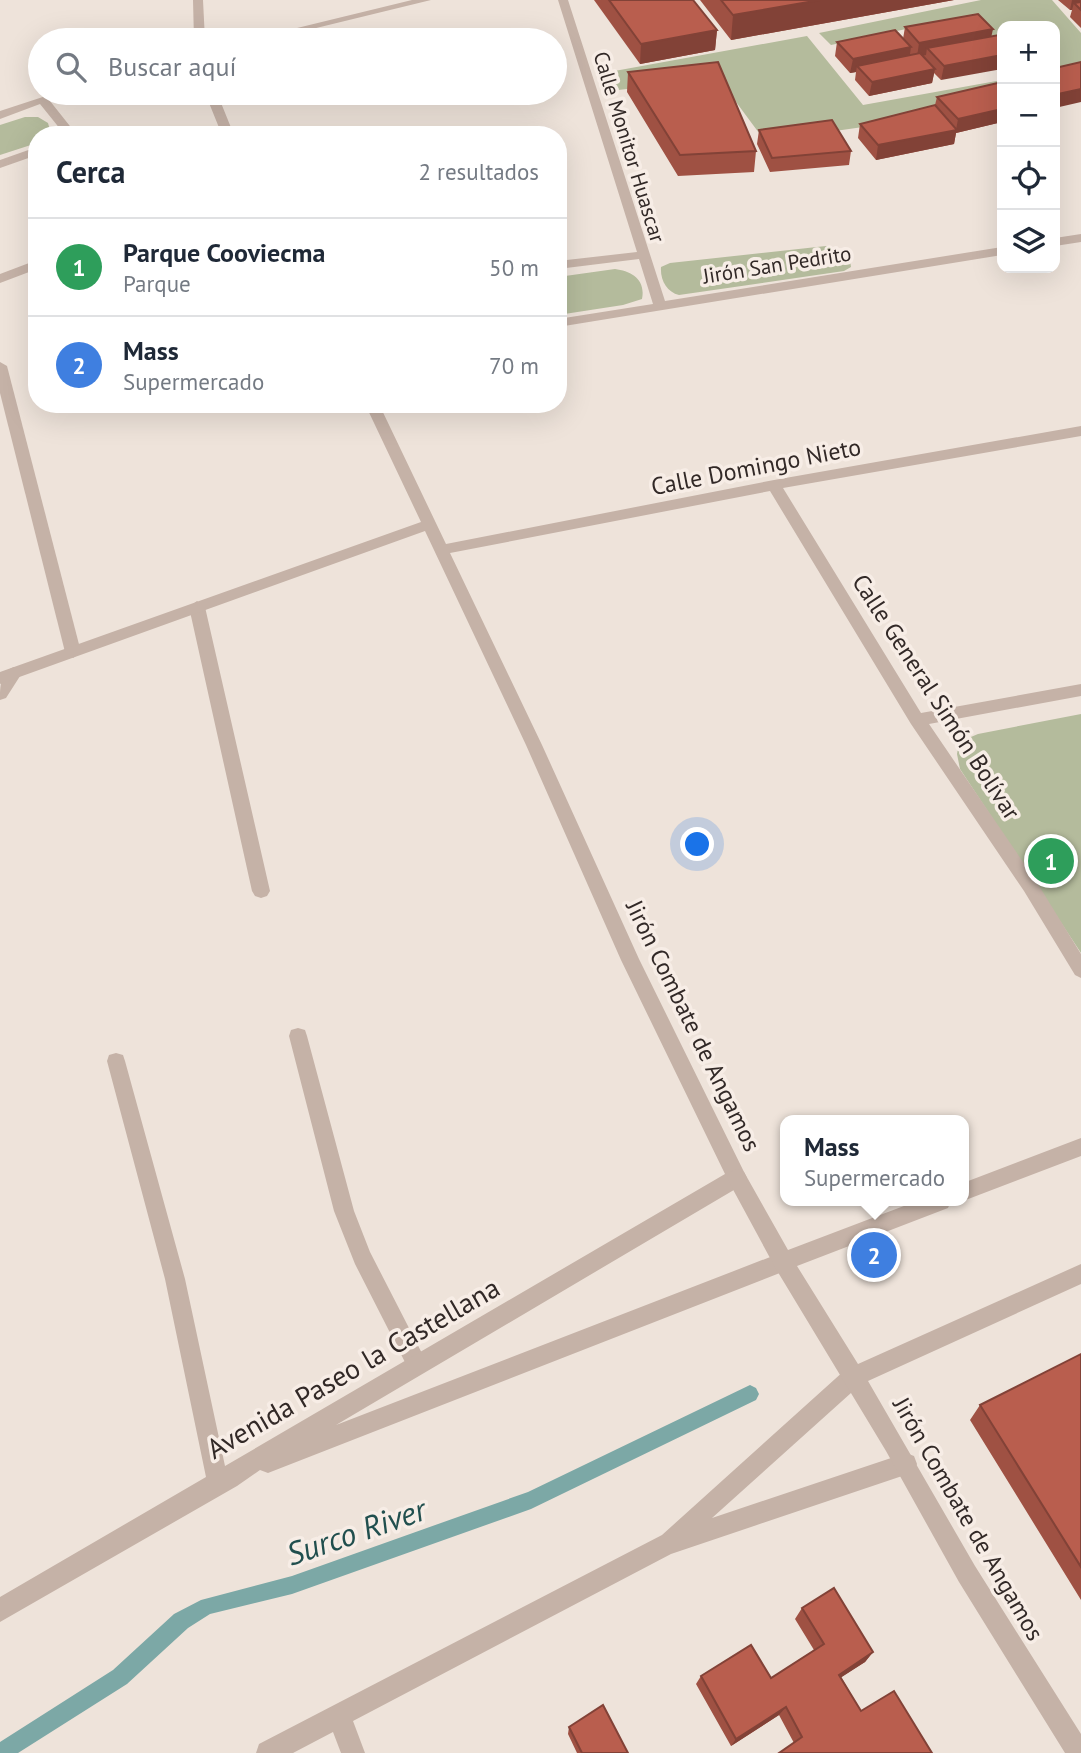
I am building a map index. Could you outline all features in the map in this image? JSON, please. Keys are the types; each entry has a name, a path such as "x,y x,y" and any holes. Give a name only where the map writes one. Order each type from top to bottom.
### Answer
{"street":[{"path":"198,0 199,28"},
{"path":"306,28 426,0"},
{"name":"Calle Monitor Huascar","path":"563,0 660,305"},
{"path":"0,115 28,104"},
{"path":"47,105 64,126"},
{"path":"216,105 224,126"},
{"path":"0,164 28,154"},
{"path":"1060,241 1081,238"},
{"name":"Jirón San Pedrito","path":"567,321 997,252"},
{"path":"567,264 643,255"},
{"path":"0,279 28,268"},
{"path":"0,366 73,652"},
{"name":"Jirón Combate de Angamos","path":"376,413 427,525 534,745 630,960 737,1178 783,1262 906,1464 967,1574 1079,1753"},
{"name":"Calle Domingo Nieto","path":"440,550 774,485 1081,431"},
{"name":"Calle General Simón Bolívar","path":"774,485 917,720 1030,886 1081,970"},
{"path":"0,694 7,675 427,525"},
{"path":"197,607 261,891"},
{"path":"917,720 1081,690"},
{"path":"298,1036 344,1212 362,1257 417,1365"},
{"path":"116,1061 175,1279 218,1482 928,1206"},
{"path":"969,1190 1081,1147"},
{"name":"Avenida Paseo la Castellana","path":"0,1610 737,1178"},
{"path":"666,1544 853,1377 1081,1274"},
{"path":"268,1753 666,1544 906,1464"},
{"path":"340,1717 353,1753"}],"green space":[{"path":"981,0 1052,0 1081,33 1081,74 1060,80 1060,21 997,21 997,42 972,15 831,45 819,33"},
{"path":"807,36 863,105 997,81 997,96 884,124 765,141 719,79 618,90 609,72"},
{"path":"25,117 38,117 49,126 28,126 28,146 0,155 0,125"},
{"path":"826,246 846,255 851,267 844,271 679,295 665,285 662,276 661,267 670,263"},
{"path":"615,269 627,272 636,277 642,286 642,299 623,305 567,314 567,276"},
{"path":"1081,714 1081,953 960,769 957,754 959,742 978,734"}],"building":[{"path":"609,0 693,0 717,30 641,44"},
{"path":"721,0 820,0 733,15"},
{"path":"978,14 993,29 919,43 905,27"},
{"path":"895,30 911,47 853,59 837,42"},
{"path":"997,35 997,56 944,66 927,48"},
{"path":"920,53 935,69 872,82 857,66"},
{"path":"718,62 756,151 680,155 628,72"},
{"path":"1081,62 1081,89 1060,94 1060,67"},
{"path":"997,83 997,110 958,119 937,97"},
{"path":"935,105 957,130 878,145 860,124"},
{"path":"832,120 851,151 772,158 759,130"},
{"path":"1081,1354 1081,1567 980,1405"},
{"path":"834,1588 873,1652 839,1675 861,1711 894,1691 932,1753 779,1753 802,1737 786,1707 736,1739 701,1676 751,1645 771,1678 824,1644 802,1608"},
{"path":"603,1705 628,1753 582,1753 569,1727"}],"waterway":[{"name":"Surco River","path":"1,1753 120,1677 181,1621 207,1606 292,1585 531,1500 750,1394"}],"place":[{"name":"Parque Cooviecma","path":"1051,861"},
{"name":"Mass","path":"874,1255"}]}
